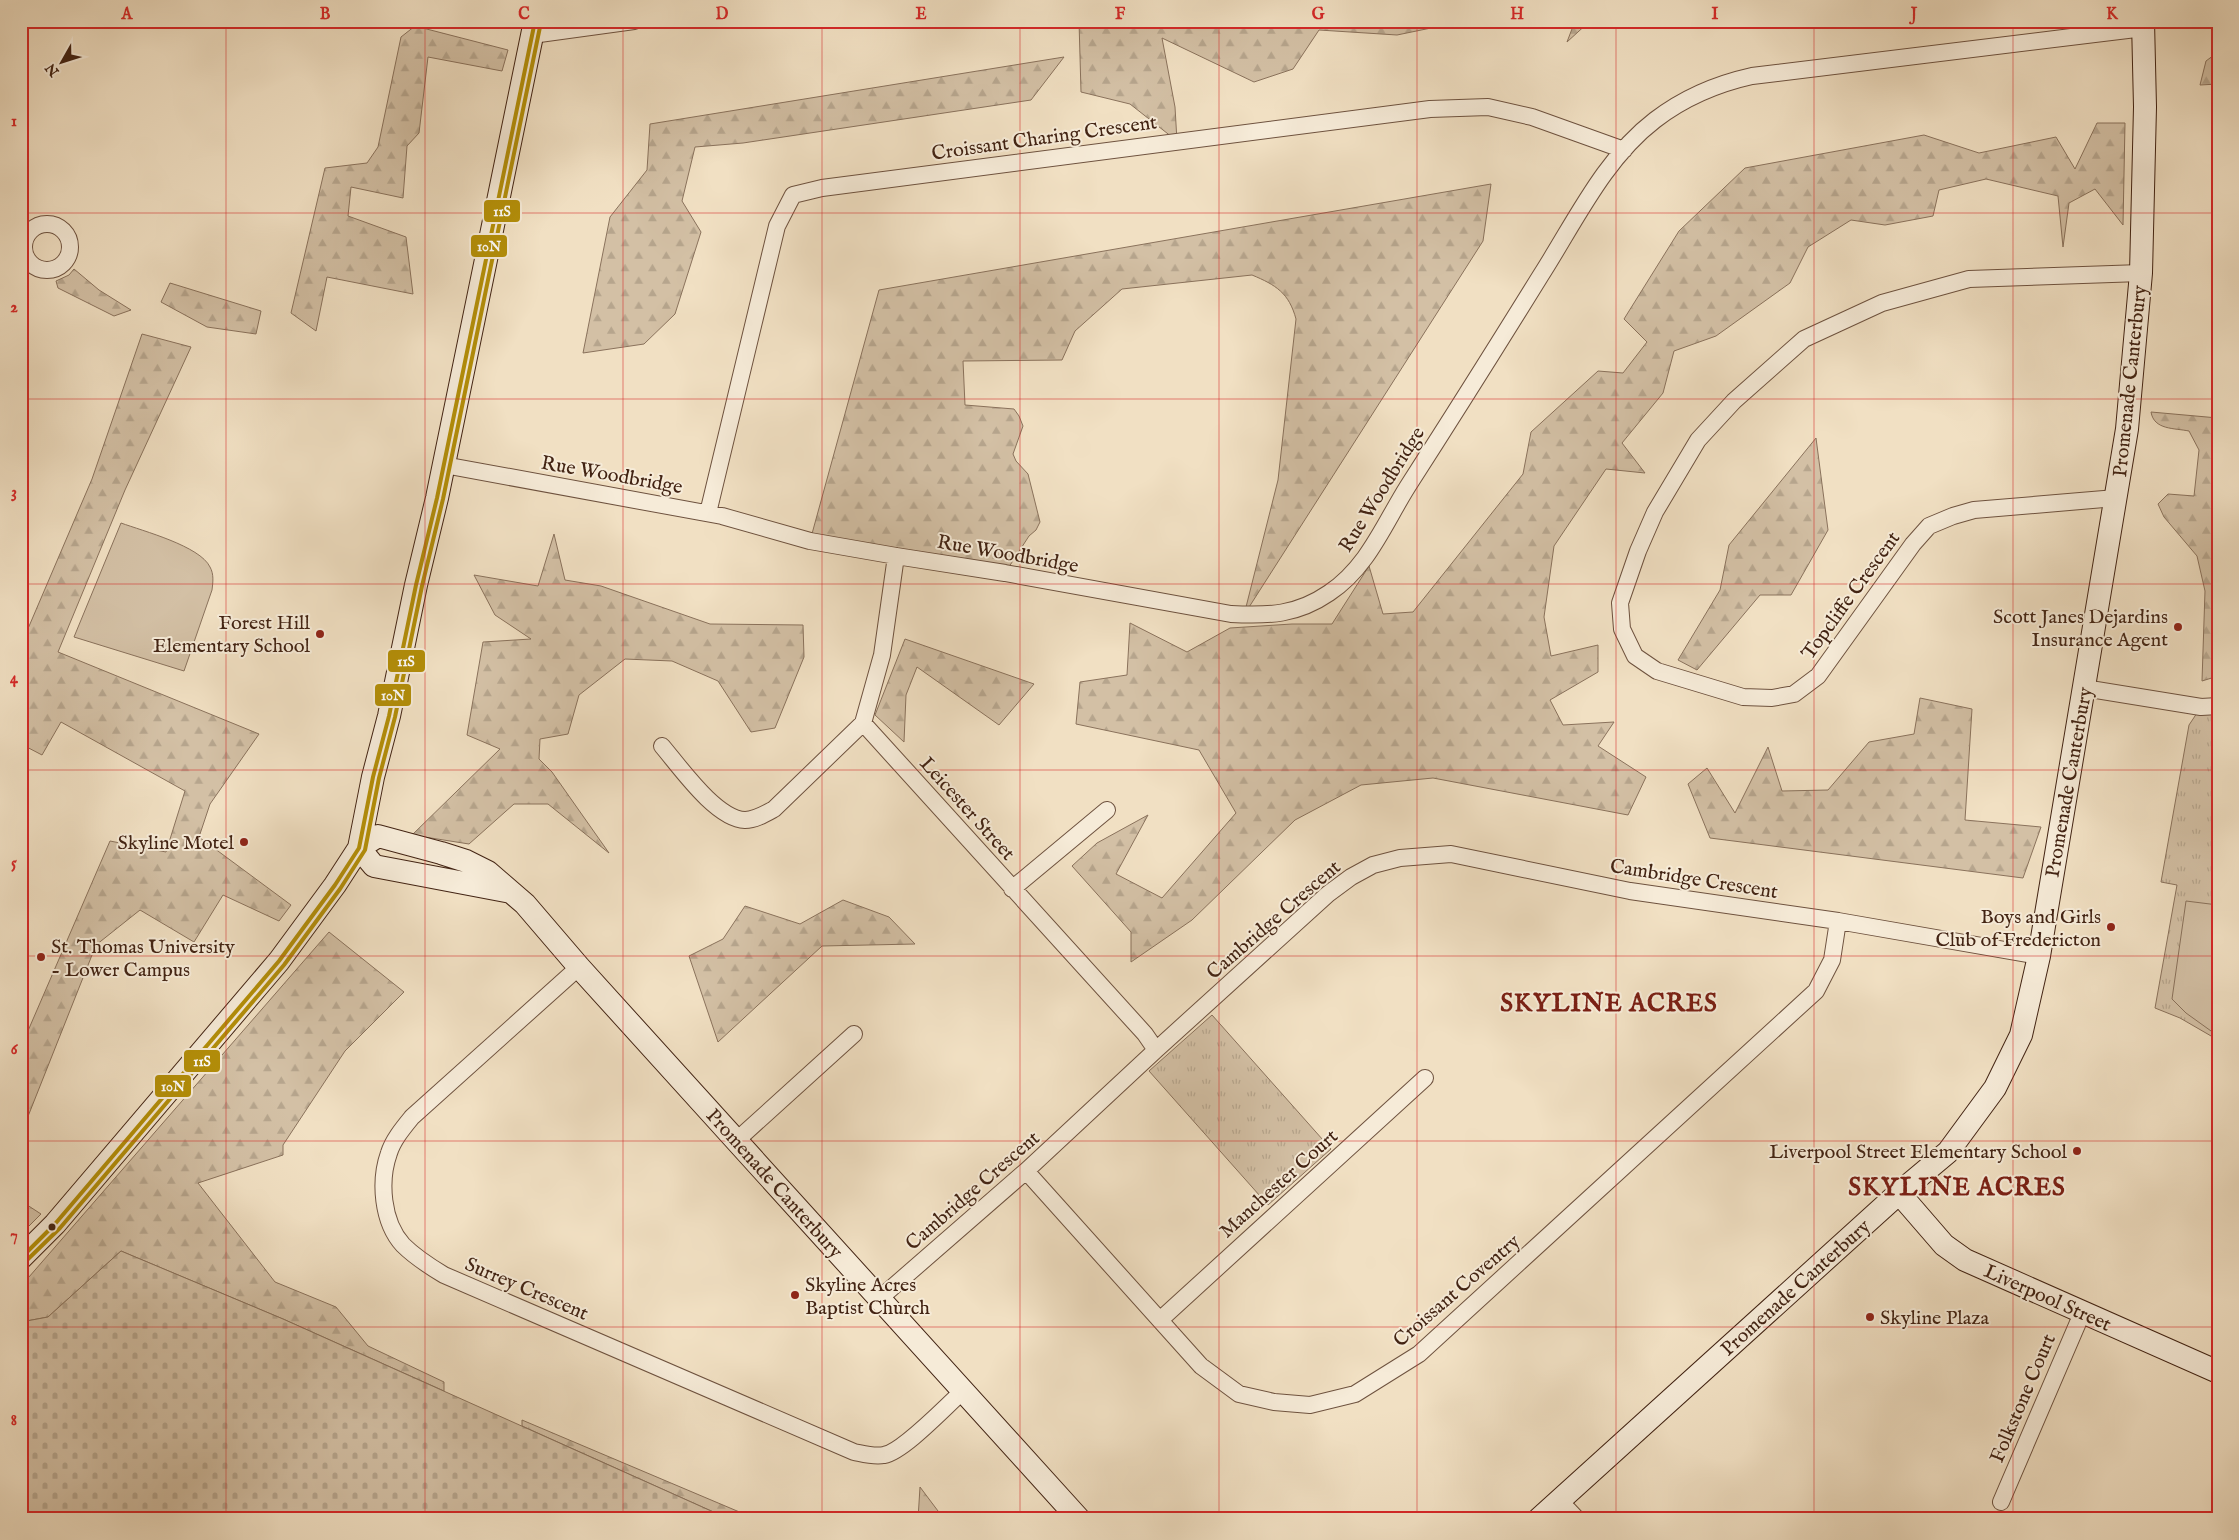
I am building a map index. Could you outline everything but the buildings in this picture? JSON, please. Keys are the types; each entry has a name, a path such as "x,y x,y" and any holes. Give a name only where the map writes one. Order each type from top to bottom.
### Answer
{"street":[{"path":"21,1258 55,1224 279,961 335,885 359,848 373,777 403,653 416,585 444,465 534,28 634,21"},
{"name":"Rue Woodbridge","path":"444,465 708,513 810,541 1005,572 1231,614 1267,616 1301,608 1329,593 1350,576 1370,553 1398,503 1586,201 1624,150 1654,120 1689,96 1724,82 1752,76 2144,25"},
{"name":"Promenade Canterbury","path":"1539,1519 1899,1193 1948,1152 1995,1088 2021,1034 2039,956 2127,429 2141,272 2145,107 2144,25"},
{"name":"Croissant Charing Crescent","path":"708,513 777,226 793,195 822,188 1430,109 1488,107 1532,117 1624,150"},
{"name":"Topcliffe Crescent","path":"2116,498 1974,510 1929,526 1913,544 1818,676 1794,694 1772,698 1743,696 1657,672 1636,656 1622,629 1620,603 1638,550 1655,512 1698,440 1734,401 1804,339 1882,303 1969,278 2141,272"},
{"path":"662,746 717,808 745,820 760,816 774,809 862,724 882,655 896,556"},
{"path":"2084,688 2201,707 2218,706"},
{"name":"Leicester Street","path":"862,724 1145,1034 1156,1050"},
{"path":"1012,889 1108,810"},
{"name":"Promenade Canterbury","path":"359,848 374,866 512,892 525,904 579,967 1078,1519"},
{"name":"Cambridge Crescent","path":"879,1299 1026,1171 1328,894 1351,877 1373,865 1400,858 1451,854 1630,891 1838,921 2039,956"},
{"name":"Croissant Coventry","path":"1026,1171 1201,1366 1239,1394 1274,1402 1310,1405 1355,1394 1420,1354 1816,991 1832,960 1838,921"},
{"name":"Surrey Crescent","path":"579,967 412,1117 399,1133 389,1152 383,1177 384,1201 390,1224 402,1243 420,1261 444,1275 854,1452 870,1456 886,1455 900,1448 962,1392"},
{"path":"737,1140 854,1034"},
{"name":"Manchester Court","path":"1160,1320 1424,1078"},
{"name":"Liverpool Street","path":"1899,1193 1944,1245 1965,1260 2218,1372"},
{"name":"Folkstone Court","path":"2001,1502 2082,1311"},
{"path":"1559,1500 1577,1519"}],"green space":[{"path":"1079,21 1465,21 1397,35 1319,30 1293,69 1254,82 1162,38 1175,107 1177,141 1130,104 1081,92"},
{"path":"1575,21 1590,21 1567,42"},
{"path":"415,26 508,50 502,71 428,57 419,133 407,146 403,198 351,187 348,216 406,237 413,294 327,277 316,331 291,313 325,168 367,163 378,147 401,37"},
{"path":"2218,52 2218,84 2200,85 2206,61"},
{"path":"1064,57 1031,100 743,143 695,147 682,201 701,232 675,314 644,344 583,353 610,217 647,170 650,124"},
{"path":"2097,123 2125,123 2123,225 2095,189 2069,203 2063,247 2058,196 1986,179 1939,190 1933,216 1885,225 1851,220 1808,247 1790,283 1716,336 1674,351 1663,393 1622,443 1645,473 1606,469 1554,546 1544,617 1551,656 1598,645 1598,672 1550,700 1563,725 1614,722 1598,746 1646,777 1628,815 1433,778 1361,785 1295,820 1192,920 1131,962 1131,932 1072,866 1097,843 1148,815 1116,874 1162,898 1236,813 1199,750 1076,724 1080,682 1127,675 1130,623 1187,652 1230,628 1292,624 1332,624 1369,566 1383,614 1413,612 1523,474 1531,432 1598,371 1623,373 1647,342 1624,319 1679,231 1745,168 1924,135 1979,153 2056,137 2075,169"},
{"path":"1491,184 1483,241 1244,615 1278,480 1296,319 1290,303 1275,286 1252,275 1122,289 1075,331 1062,360 963,361 965,405 1014,409 1023,426 1013,454 1016,461 1028,474 1040,522 1005,573 810,541 879,290"},
{"path":"74,269 99,290 131,310 114,316 58,288 56,281 69,275"},
{"path":"170,283 261,311 256,334 207,327 161,302"},
{"path":"142,334 191,347 125,490 58,652 259,734 210,804 199,837 291,905 279,921 223,895 194,942 140,910 96,945 21,1134 21,1047 110,841 166,852 185,791 61,722 42,755 21,744 21,645 92,479"},
{"path":"2151,412 2218,418 2218,676 2202,681 2205,591 2197,556 2164,517 2158,504 2168,494 2194,496 2199,450 2189,431 2160,425 2153,418"},
{"path":"1816,438 1828,530 1791,595 1760,595 1697,670 1678,660 1720,590 1729,545"},
{"path":"121,523 183,546 204,559 210,567 213,578 212,590 184,671 74,637"},
{"path":"554,534 565,580 601,586 710,624 803,625 804,657 775,728 751,732 718,681 672,661 625,659 579,695 568,734 540,739 539,759 552,772 609,853 548,804 514,804 469,844 412,835 500,749 467,735 483,642 531,639 495,615 474,575 538,586"},
{"path":"905,639 1034,684 999,725 917,667 906,695 904,742 875,715"},
{"path":"1920,698 1972,709 1965,820 2041,827 2023,878 1710,838 1688,784 1707,768 1735,813 1768,747 1782,791 1828,790 1869,742 1914,734"},
{"path":"2218,706 2218,1040 2180,1018 2155,1008 2177,885 2161,882 2189,725 2201,707"},
{"path":"843,900 889,917 915,944 822,946 718,1042 689,956 723,939 745,906 800,924"},
{"path":"2186,901 2218,905 2218,1036 2186,1013 2172,999"},
{"path":"329,932 404,992 345,1051 283,1145 283,1155 198,1183 275,1282 336,1307 368,1346 444,1382 444,1391 283,1319 121,1251 48,1317 21,1322 22,1285"},
{"path":"1212,1015 1331,1149 1268,1205 1149,1071"},
{"path":"21,1201 41,1214 21,1234"},
{"path":"121,1251 283,1319 729,1519 21,1519 21,1322 48,1317"},
{"path":"522,1420 756,1519 729,1519 522,1426"},
{"path":"920,1487 944,1519 918,1519"}],"transit line":[{"name":"10N","path":"21,1258 55,1224 279,961 335,885 359,848 373,777 389,716 416,585 437,498 535,21"},
{"name":"11S","path":"25,1262 60,1228 284,965 340,889 365,850 379,778 395,717 422,586 443,499 541,22"}],"place":[{"name":"Scott Janes Dejardins Insurance Agent","path":"2178,627"},
{"name":"Forest Hill Elementary School","path":"320,634"},
{"name":"Skyline Motel","path":"244,842"},
{"name":"Boys and Girls Club of Fredericton","path":"2111,927"},
{"name":"St. Thomas University - Lower Campus","path":"41,957"},
{"name":"Liverpool Street Elementary School","path":"2077,1151"},
{"name":"Skyline Acres Baptist Church","path":"795,1295"},
{"name":"Skyline Plaza","path":"1870,1317"}],"district":[{"name":"SKYLINE ACRES","path":"1609,1002"},
{"name":"SKYLINE ACRES","path":"1957,1186"}]}
